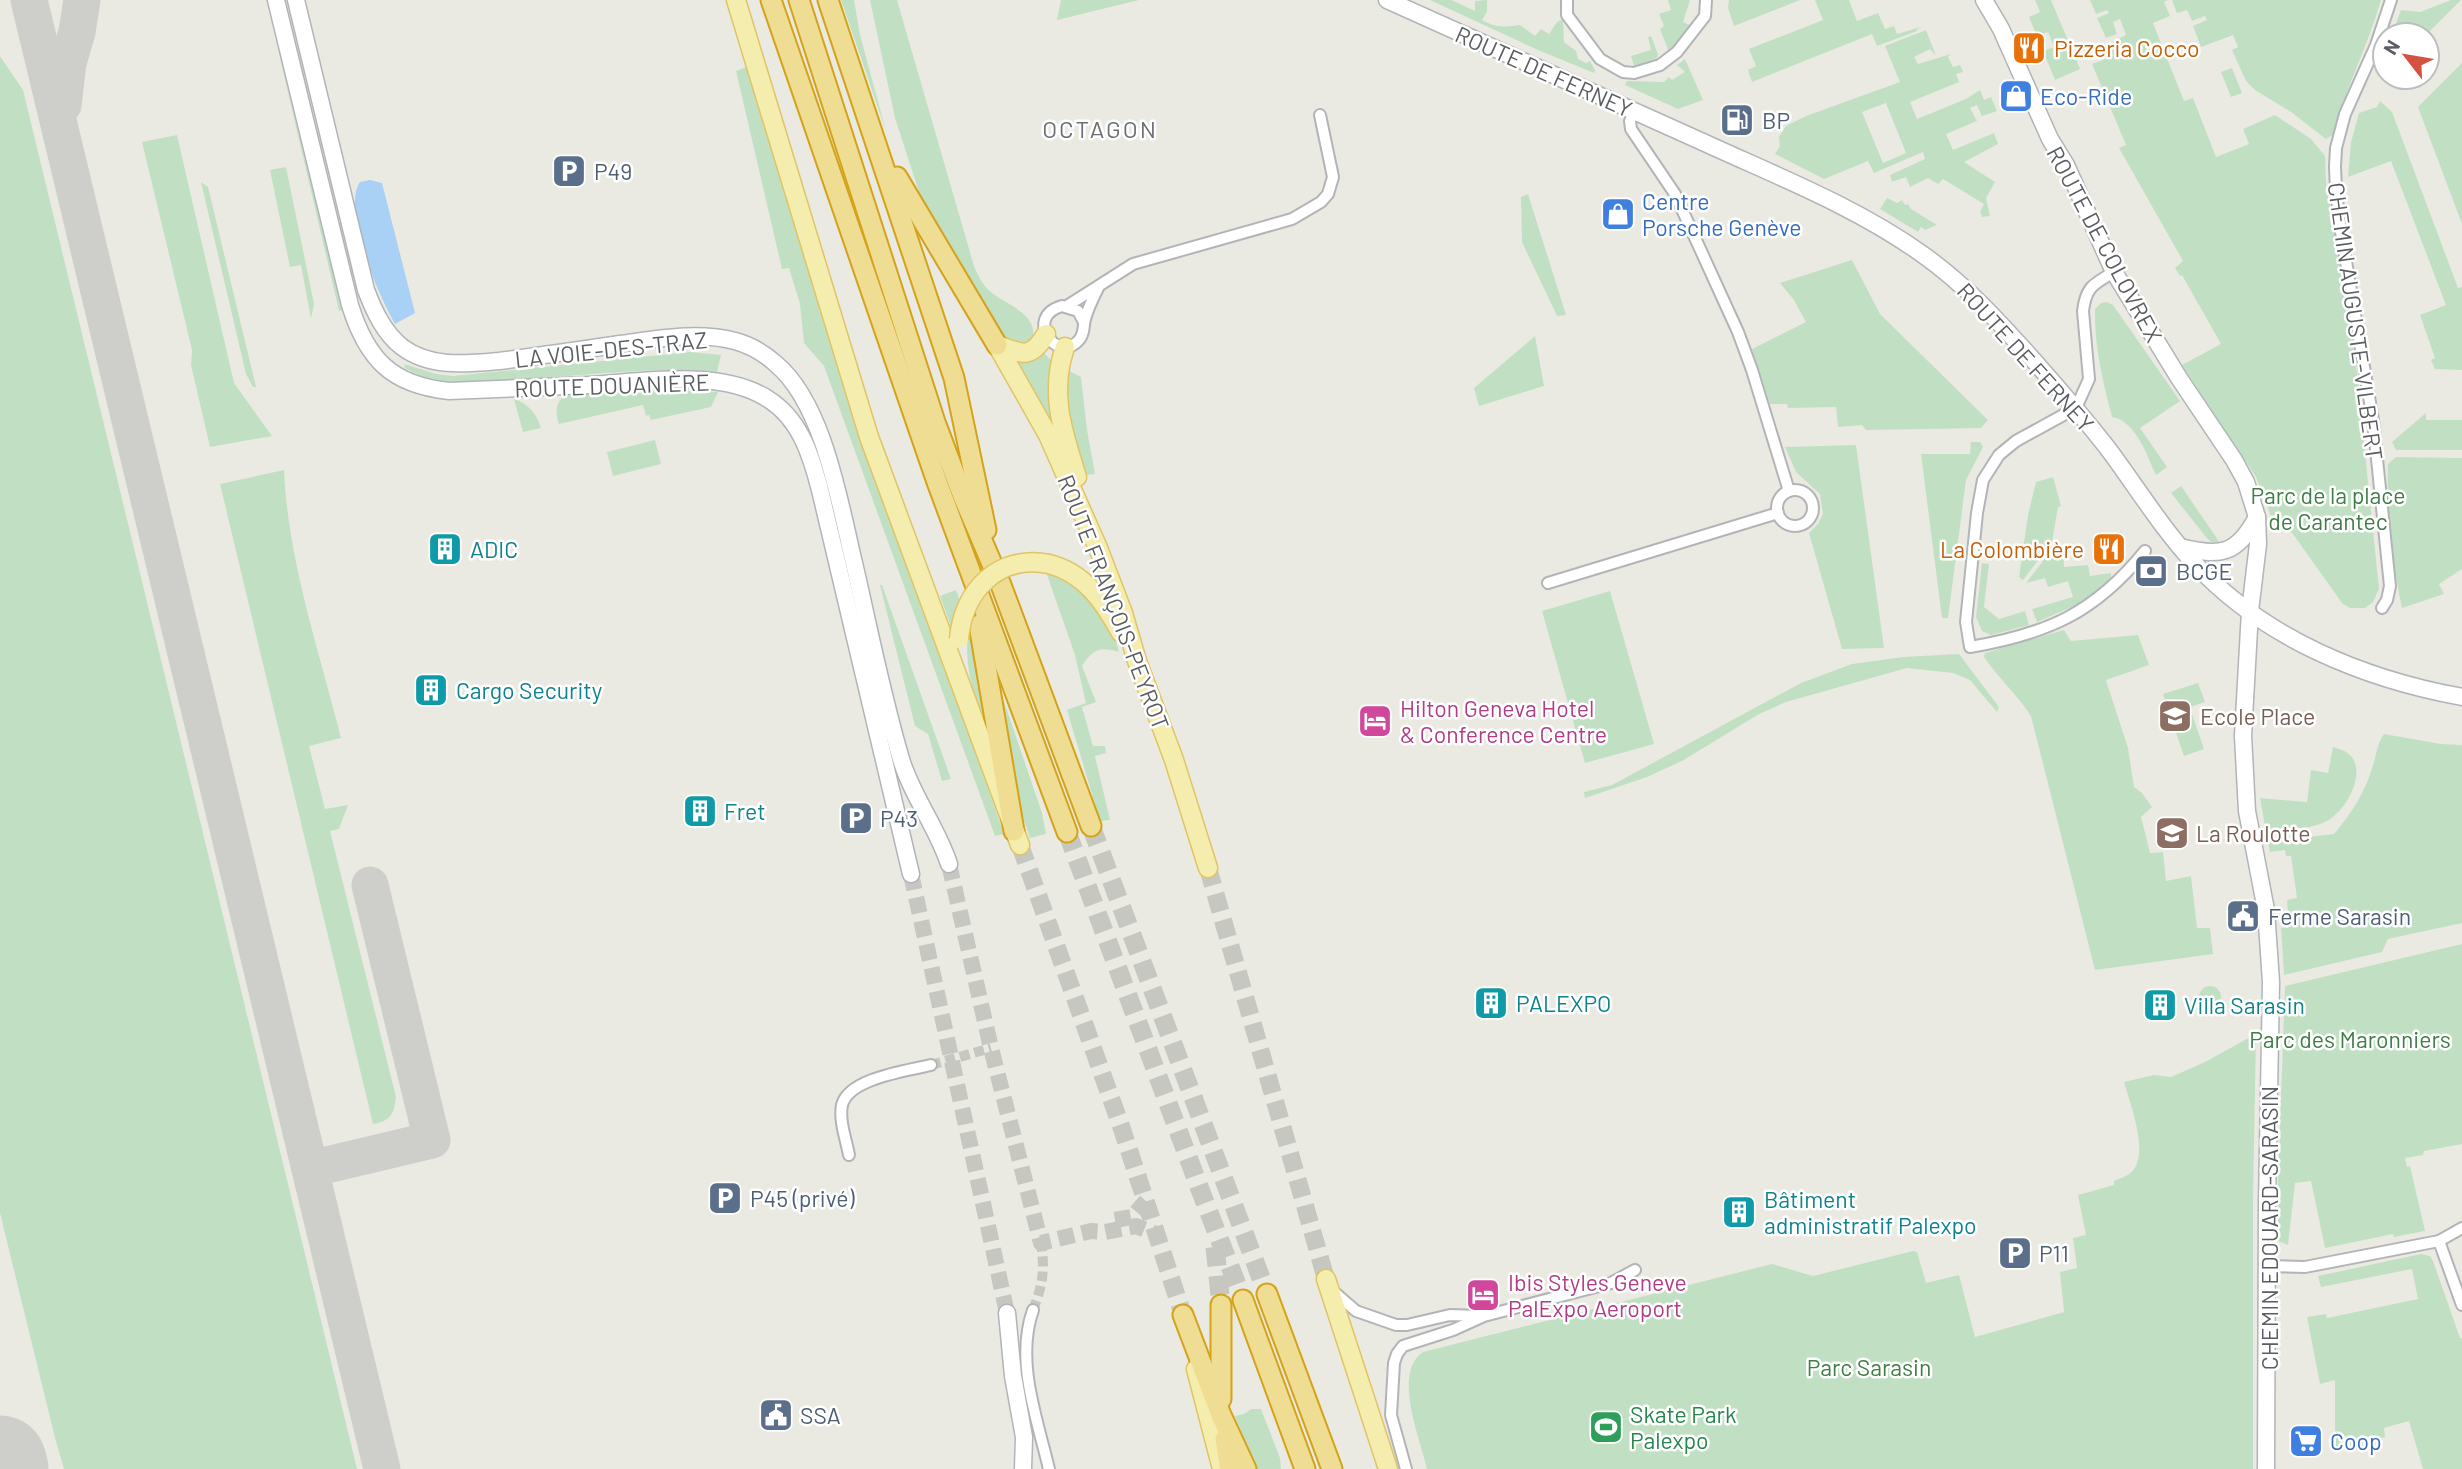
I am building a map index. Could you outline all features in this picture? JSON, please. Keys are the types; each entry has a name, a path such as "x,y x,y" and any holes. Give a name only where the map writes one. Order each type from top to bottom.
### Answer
{"highway":[{"path":"761,0 799,82"},
{"path":"771,0 959,542 1067,832"},
{"path":"799,0 935,422 962,496 994,568 1091,826"},
{"path":"828,0 954,379 994,568"},
{"path":"877,143 997,345"},
{"path":"959,542 985,652 1017,838"},
{"path":"1267,1294 1332,1469"},
{"path":"1243,1300 1305,1469"},
{"path":"1221,1305 1221,1415 1230,1469"},
{"path":"1183,1315 1221,1415 1246,1469"}],"main road":[{"path":"736,0 869,437 1017,838"},
{"path":"997,345 1025,353 1037,348 1046,334"},
{"name":"ROUTE FRANÇOIS-PEYROT","path":"997,345 1048,435 1098,548 1174,760 1208,868"},
{"path":"1065,346 1058,374 1062,428 1098,548"},
{"path":"964,692 959,639 967,605 988,577 1013,564 1037,562 1071,572 1092,589 1110,613 1137,661"},
{"path":"1328,1283 1388,1469"},
{"path":"1183,1315 1222,1469"}],"street":[{"name":"ROUTE DOUANIÈRE","path":"276,0 353,314 366,346 388,371 428,389 449,391 675,380 717,381 748,388 774,403 793,422 808,450 820,490 911,874"},
{"name":"LA VOIE-DES-TRAZ","path":"296,0 366,290 386,330 402,347 417,356 434,361 473,363 653,340 713,337 737,341 754,349 776,364 791,380 810,414 834,480 905,769 949,864"},
{"name":"ROUTE DE FERNEY","path":"1387,0 1815,193 1867,219 1906,243 1962,284 1994,316 2076,408 2180,547 2213,582 2250,611 2310,647 2363,672 2410,687 2462,697"},
{"path":"1567,0 1567,15 1600,59 1623,72 1634,73 1660,65 1677,52 1705,16 1706,0"},
{"name":"ROUTE DE COLOVREX","path":"1984,0 2001,29 2050,139 2066,164 2114,271 2246,482 2257,517 2258,544 2250,611"},
{"name":"CHEMIN AUGUSTE-VILBERT","path":"2382,608 2390,586 2373,420 2341,232 2335,166 2336,148 2345,114 2376,45 2391,0"},
{"path":"1634,111 1630,121 1631,129 1675,194 1738,332 1789,491"},
{"path":"1098,288 1084,322 1082,337 1074,344 1065,346 1054,343 1046,334 1047,316 1058,307 1067,306 1098,288 1133,264 1292,219 1321,202 1328,194 1333,177 1320,115"},
{"path":"2114,271 2091,285 2085,300 2083,311 2089,379 2076,408 2016,441 1991,466 1983,480 1966,622 1970,647 2025,635 2060,623 2102,596 2130,570 2145,551"},
{"path":"1067,306 1078,311 1084,322"},
{"path":"1789,491 1798,491 1809,497 1812,507 1809,518 1798,525 1788,524 1778,513 1780,498 1789,491"},
{"path":"1548,583 1778,513"},
{"path":"2180,547 2207,553 2227,551 2241,541 2257,517"},
{"name":"CHEMIN EDOUARD-SARASIN","path":"2250,611 2244,711 2244,770 2249,821 2266,910 2271,982 2266,1469"},
{"path":"849,1155 841,1120 842,1105 847,1095 866,1082 931,1065"},
{"path":"2267,1266 2305,1267 2439,1241 2462,1228"},
{"path":"2439,1241 2462,1305"},
{"path":"1406,1469 1391,1415 1393,1371 1397,1354 1409,1343 1453,1330 1484,1316 1611,1283 1635,1270"},
{"path":"1328,1283 1356,1311 1396,1325 1450,1315 1484,1316"},
{"path":"1033,1310 1026,1330 1025,1345 1030,1385 1049,1469"},
{"path":"1007,1313 1012,1367 1024,1437 1023,1469"}],"green space":[{"path":"841,0 854,0 860,35 886,131"},
{"path":"870,0 897,0 974,266 989,290 1029,319 1033,334 1031,344 1023,348 1005,342 943,245 932,214 920,195 895,118"},
{"path":"1061,0 1139,0 1057,20"},
{"path":"1430,0 1451,0 1475,11 1475,1 1487,0 1487,12 1482,20 1501,26 1520,25 1535,36 1541,29 1549,34 1561,20 1564,42 1576,51 1578,59 1586,63 1590,61 1594,73 1538,50"},
{"path":"1668,0 1690,0 1683,22 1692,26 1669,52 1660,29 1664,26 1659,14 1671,10"},
{"path":"1729,0 1800,0 1734,26 1728,8"},
{"path":"1815,0 1849,0 1857,21 1878,13 1885,29 1894,26 1897,34 1924,26 1877,46 1872,34 1752,82 1748,70 1756,66 1749,49 1823,20"},
{"path":"2035,0 2051,0 2080,69 2055,80 2043,51 2054,47 2048,32 2037,36 2029,17 2040,12"},
{"name":"Parc de la place de Carantec","path":"2090,0 2168,0 2164,2 2170,16 2153,23 2184,101 2193,98 2216,157 2249,144 2243,129 2275,115 2311,139 2325,156 2326,181 2364,416 2364,443 2379,589 2373,602 2365,608 2350,608 2342,603 2293,534 2271,516 2256,477 2182,365 2221,344 2182,275 2180,276 2175,268 2183,261 2119,148 2126,145 2092,64 2113,56 2108,44 2126,35 2120,19 2113,22 2117,34 2106,38 2097,18 2109,13 2107,10 2096,14"},
{"path":"2172,0 2381,0 2374,21 2371,21 2370,34 2333,135 2326,139 2246,81 2232,50 2238,47 2233,35 2201,47 2193,26 2207,20 2205,16 2192,21 2187,10 2177,13"},
{"path":"2451,0 2461,0 2440,21 2397,21 2401,10 2420,12"},
{"path":"1926,30 1936,56 1930,49 1914,57 1918,64 1951,54 1948,57 1953,67 1960,65 1963,72 1956,74 1959,82 1910,102 1917,119 1966,99 1980,90 1984,100 1991,97 1997,111 1982,116 1977,105 1970,108 1977,121 1946,134 1953,150 1994,133 1998,144 1964,162 1995,182 1986,198 1990,216 1982,217 1980,212 1984,204 1943,179 1938,184 1928,178 1910,187 1906,177 1892,182 1890,175 1925,159 1923,152 1874,173 1868,161 1824,179 1775,154 1780,146 1779,137 1786,126 1806,116 1900,82 1885,46","holes":["1886,103 1906,153 1883,163 1862,112"]},
{"path":"1651,36 1657,58 1634,66 1631,56 1651,50 1648,37"},
{"path":"276,39 342,310 339,311"},
{"path":"0,56 23,90 357,1469 64,1469 55,1438 0,1213"},
{"path":"1685,59 1703,100 1678,109 1625,85 1627,81 1664,82 1669,77 1672,80 1685,72 1677,65"},
{"path":"2462,63 2462,224 2418,107 2434,91 2441,91 2441,84"},
{"path":"746,67 838,363 1004,834 995,836 824,366 804,343 800,304 789,268 782,269 736,71"},
{"path":"2232,68 2242,93 2231,97 2221,72"},
{"path":"2380,101 2392,112 2458,288 2462,287 2462,370 2435,369 2431,360 2435,358 2420,315 2446,305 2391,161 2348,177 2351,142 2359,113 2377,107"},
{"path":"177,135 234,383 272,436 210,447 191,365 192,350 142,142"},
{"path":"286,167 314,304 311,319 301,265 290,267 270,170"},
{"path":"201,182 208,187 256,387 253,387 246,374"},
{"path":"1528,194 1566,315 1557,316 1522,242 1521,197"},
{"path":"1887,198 1897,203 1902,200 1905,205 1908,204 1911,209 1937,225 1925,230 1921,227 1918,232 1880,209"},
{"path":"1852,260 1880,314 1988,420 1981,428 1866,430 1862,425 1838,427 1836,407 1788,408 1787,404 1770,404 1752,349 1806,322 1794,300 1780,283"},
{"path":"2101,303 2113,305 2180,401 2140,428 2167,467 2156,475 2134,432 2128,425 2112,417 2100,364 2095,323 2095,309"},
{"path":"1535,336 1544,386 1479,406 1474,388"},
{"path":"690,352 721,355 717,372 646,371 464,382 419,375 405,368 404,364 436,374 453,376"},
{"path":"1043,352 1055,364 1056,436 1016,363"},
{"path":"1069,371 1081,377 1095,474 1085,475 1070,439 1061,373"},
{"path":"679,390 718,392 711,407 651,420 649,415 646,416 643,405 559,424 558,405 565,395"},
{"path":"514,399 531,410 541,428 523,432"},
{"path":"2426,413 2426,420 2462,420 2462,450 2396,450 2392,442"},
{"path":"655,440 661,464 613,476 607,452"},
{"path":"1971,442 1980,442 1983,447 1966,480 1948,618 1942,618 1921,454 1970,454"},
{"path":"1856,445 1884,648 1842,649 1809,533 1823,514 1820,494 1796,472 1785,447"},
{"path":"2396,457 2462,458 2462,569 2439,584 2444,594 2402,608 2388,500 2388,464"},
{"path":"284,470 298,572 341,738 309,746 325,809 348,805 339,829 330,831 396,1097 390,1116 373,1124 220,484"},
{"path":"2053,477 2061,506 2058,507 2052,542 2023,580 2019,577 2036,482"},
{"path":"2181,486 2219,542 2211,542 2206,537 2171,493"},
{"path":"2056,544 2063,546 2064,567 2088,565 2090,576 2111,573 2111,578 2085,601 2037,622 2032,609 2073,597 2068,581 2048,587 2045,578 2026,583"},
{"path":"1982,563 1989,564 1984,607 1999,619 2025,611 2029,625 1991,635 1982,631 1976,617"},
{"path":"1045,569 1080,586 1114,633 1119,652 1097,650 1082,666 1096,702 1082,707 1093,746 1105,746 1106,753 1095,756 1110,820 1100,821 1067,710 1086,703 1075,655"},
{"path":"880,585 951,779 942,781 928,734 915,726"},
{"path":"956,590 960,601 952,629 940,596"},
{"path":"1610,591 1654,744 1585,763 1542,611"},
{"path":"970,616 992,742 968,666"},
{"path":"2064,630 2071,641 2138,635 2149,665 2106,680 2128,748 2134,787 2152,807 2141,817 2150,853 2163,852 2166,881 2191,876 2197,928 2210,928 2213,954 2095,970 2031,716 1984,657 1985,653"},
{"path":"1959,654 1999,707 1997,712 1970,680 1953,673 1907,668 1786,702 1759,714 1682,761 1647,777 1585,798 1584,792 1612,785 1801,683 1852,664 1903,657"},
{"path":"994,672 1042,813 1046,834 1030,838 1021,811 1017,811"},
{"path":"2198,683 2205,702 2170,714 2163,694"},
{"path":"2192,714 2204,749 2184,756 2172,721"},
{"path":"2384,734 2462,745 2462,923 2388,939 2382,952 2284,975 2281,928 2289,927 2287,900 2297,898 2291,856 2286,856 2285,850 2270,852 2268,842 2334,834 2362,793"},
{"path":"2333,747 2348,753 2356,765 2355,784 2346,803 2319,825 2266,832 2260,798 2307,802 2311,770 2328,773"},
{"name":"Parc des Maronniers","path":"2462,944 2462,1144 2424,1151 2423,1155 2405,1158 2407,1167 2410,1166 2425,1231 2394,1237 2393,1234 2325,1248 2311,1181 2295,1183 2288,1245 2278,1241 2285,986"},
{"path":"2210,986 2218,989 2221,997 2218,1005 2210,1008 2202,1005 2199,997 2202,989"},
{"name":"Parc Sarasin","path":"2256,1034 2253,1469 1427,1469 1414,1424 1409,1390 1414,1362 1423,1352 1772,1264 1813,1276 1917,1252 1926,1283 1959,1275 1975,1337 2064,1312 2060,1272 2077,1268 2073,1238 2086,1235 2078,1195 2114,1185 2114,1181 2129,1174 2136,1166 2139,1156 2137,1130 2124,1082 2154,1075 2171,1077"},
{"path":"2421,1254 2430,1256 2433,1261 2462,1338 2462,1469 2423,1469 2409,1421 2384,1428 2385,1437 2335,1451 2335,1380 2320,1384 2307,1317 2326,1314 2327,1318 2418,1299 2412,1269 2321,1287 2318,1276"},
{"path":"1251,1409 1261,1409 1280,1458 1281,1469 1256,1469 1235,1416"}],"water":[{"path":"370,180 382,183 415,313 395,324 364,253 355,212 355,195 360,182"}],"taxiway":[{"path":"29,0 382,1469"},
{"path":"63,105 68,63 82,0"},
{"path":"310,1169 432,1140 370,885"},
{"path":"0,1464 1,1469"}],"runway":[{"path":"0,1462 2,1469"}],"tunnel":[{"path":"1091,826 1267,1294"},
{"path":"1067,832 1243,1300"},
{"path":"1020,845 1122,1129 1183,1315"},
{"path":"949,864 991,1048 1041,1243 1091,1231 1105,1232 1136,1226 1156,1234"},
{"path":"1208,868 1326,1279"},
{"path":"911,874 1007,1313"},
{"path":"931,1065 991,1048"},
{"path":"1115,1220 1132,1217 1146,1201"},
{"path":"1033,1310 1042,1277 1041,1243"},
{"path":"1215,1247 1221,1305"}],"place":[{"name":"Pizzeria Cocco","path":"2029,48"},
{"name":"Eco-Ride","path":"2016,96"},
{"name":"BP","path":"1737,120"},
{"name":"P49","path":"569,171"},
{"name":"Centre Porsche Genève","path":"1618,214"},
{"name":"ADIC","path":"445,549"},
{"name":"La Colombière","path":"2109,549"},
{"name":"BCGE","path":"2151,571"},
{"name":"Cargo Security","path":"431,690"},
{"name":"Ecole Place","path":"2175,716"},
{"name":"Hilton Geneva Hotel & Conference Centre","path":"1375,721"},
{"name":"Fret","path":"700,811"},
{"name":"P43","path":"856,818"},
{"name":"La Roulotte","path":"2172,833"},
{"name":"Ferme Sarasin","path":"2243,916"},
{"name":"PALEXPO","path":"1491,1003"},
{"name":"Villa Sarasin","path":"2160,1005"},
{"name":"P45 (privé)","path":"725,1198"},
{"name":"Bâtiment administratif Palexpo","path":"1739,1212"},
{"name":"P11","path":"2015,1253"},
{"name":"Ibis Styles Geneve PalExpo Aeroport","path":"1483,1295"},
{"name":"SSA","path":"776,1415"},
{"name":"Skate Park Palexpo","path":"1606,1427"},
{"name":"Coop","path":"2306,1441"}],"district":[{"name":"OCTAGON","path":"1100,128"}]}
